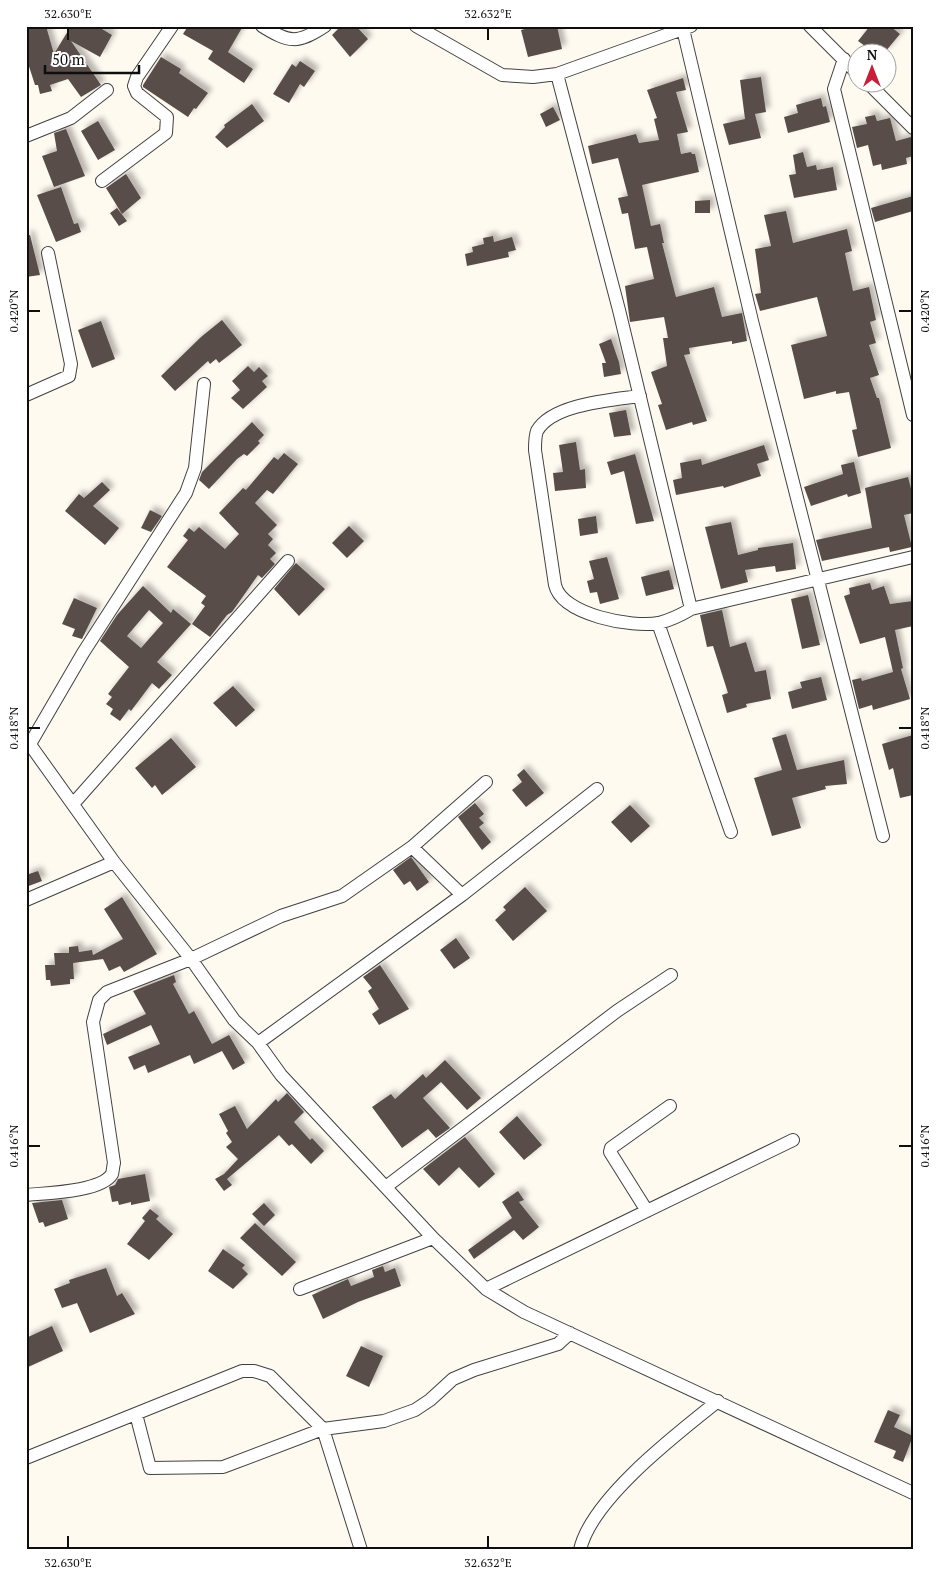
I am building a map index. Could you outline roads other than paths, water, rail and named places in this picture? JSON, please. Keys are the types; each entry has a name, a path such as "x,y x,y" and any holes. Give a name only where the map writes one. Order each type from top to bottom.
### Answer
{"street":[{"path":"102,181 166,133 167,117 137,93 134,86 137,77 172,26"},
{"path":"262,26 292,40 301,40 325,26"},
{"path":"416,26 502,75 533,77 557,74 687,28 752,321 883,836"},
{"path":"810,26 844,59 834,89 913,415"},
{"path":"557,74 640,396 691,609"},
{"path":"26,136 72,118 107,90"},
{"path":"877,92 913,128"},
{"path":"26,395 69,376 71,364 48,253"},
{"path":"204,384 195,468 186,493 28,741 114,862 191,959 234,1020 258,1043 281,1075 434,1238 486,1289 510,1305 570,1334 913,1493"},
{"path":"640,396 592,404 550,416 536,433 535,450 557,594 571,606 607,619 634,624 658,623 676,617 691,609 818,581 913,557"},
{"path":"72,804 288,561"},
{"path":"658,623 731,832"},
{"path":"26,1195 81,1188 106,1180 112,1173 114,1163 92,1022 94,1010 99,1000 107,992 191,959 281,916 342,896 412,847 486,782"},
{"path":"258,1043 462,895 597,789"},
{"path":"412,847 462,895"},
{"path":"26,900 114,862"},
{"path":"387,1186 617,1011 671,975"},
{"path":"647,1211 610,1152 611,1148 670,1106"},
{"path":"486,1289 792,1140"},
{"path":"300,1289 434,1238"},
{"path":"136,1414 150,1468 222,1467 323,1429 384,1421 415,1410 430,1400 453,1379 474,1370 558,1344 570,1334"},
{"path":"26,1458 242,1371 254,1371 270,1376 323,1429 361,1550"},
{"path":"580,1550 592,1522 612,1496 662,1447 718,1401"}]}
